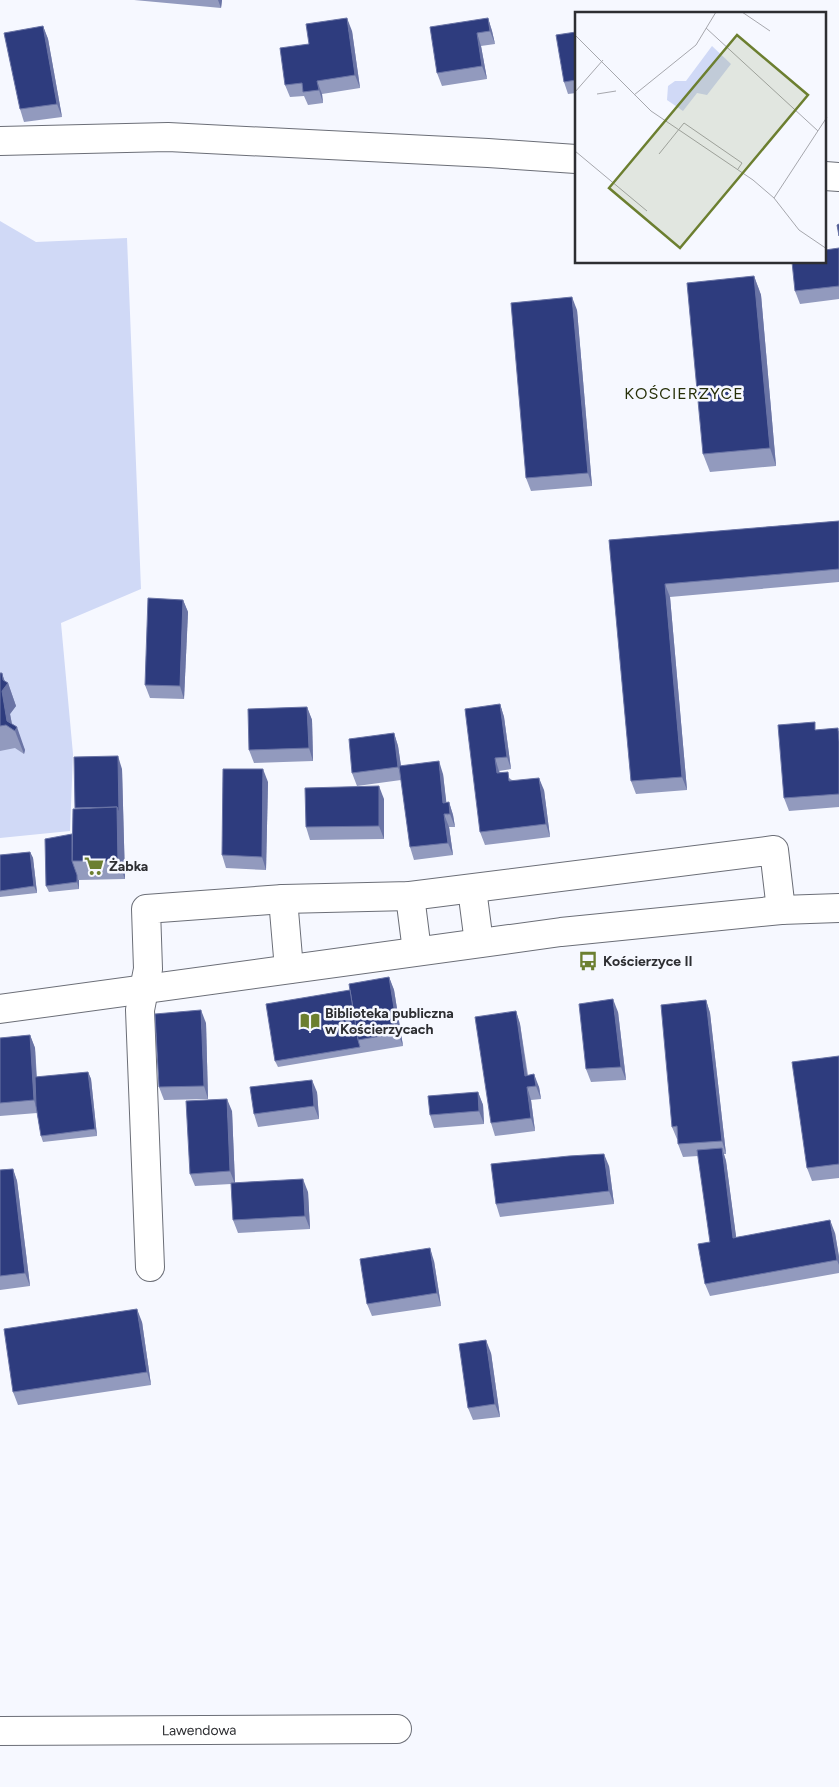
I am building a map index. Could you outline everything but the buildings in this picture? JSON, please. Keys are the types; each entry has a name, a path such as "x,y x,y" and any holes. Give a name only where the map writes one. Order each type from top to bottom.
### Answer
{"street":[{"path":"0,141 168,138 575,159"},
{"path":"826,176 839,177"},
{"path":"150,1268 140,1010 148,969 146,909 283,899 410,896 774,850 781,910"},
{"path":"472,889 479,943"},
{"path":"410,896 417,951"},
{"path":"283,899 289,969"},
{"path":"0,1009 561,932 781,910 839,908"},
{"name":"Lawendowa","path":"0,1731 397,1728"}],"shaded area":[{"path":"0,221 36,242 127,238 141,589 61,623 73,754 70,831 0,838"}],"place":[{"name":"Żabka","path":"94,866"},
{"name":"Kościerzyce II","path":"588,961"},
{"name":"Biblioteka publiczna w Kościerzycach","path":"310,1021"}],"district":[{"name":"KOŚCIERZYCE","path":"684,393"}]}
